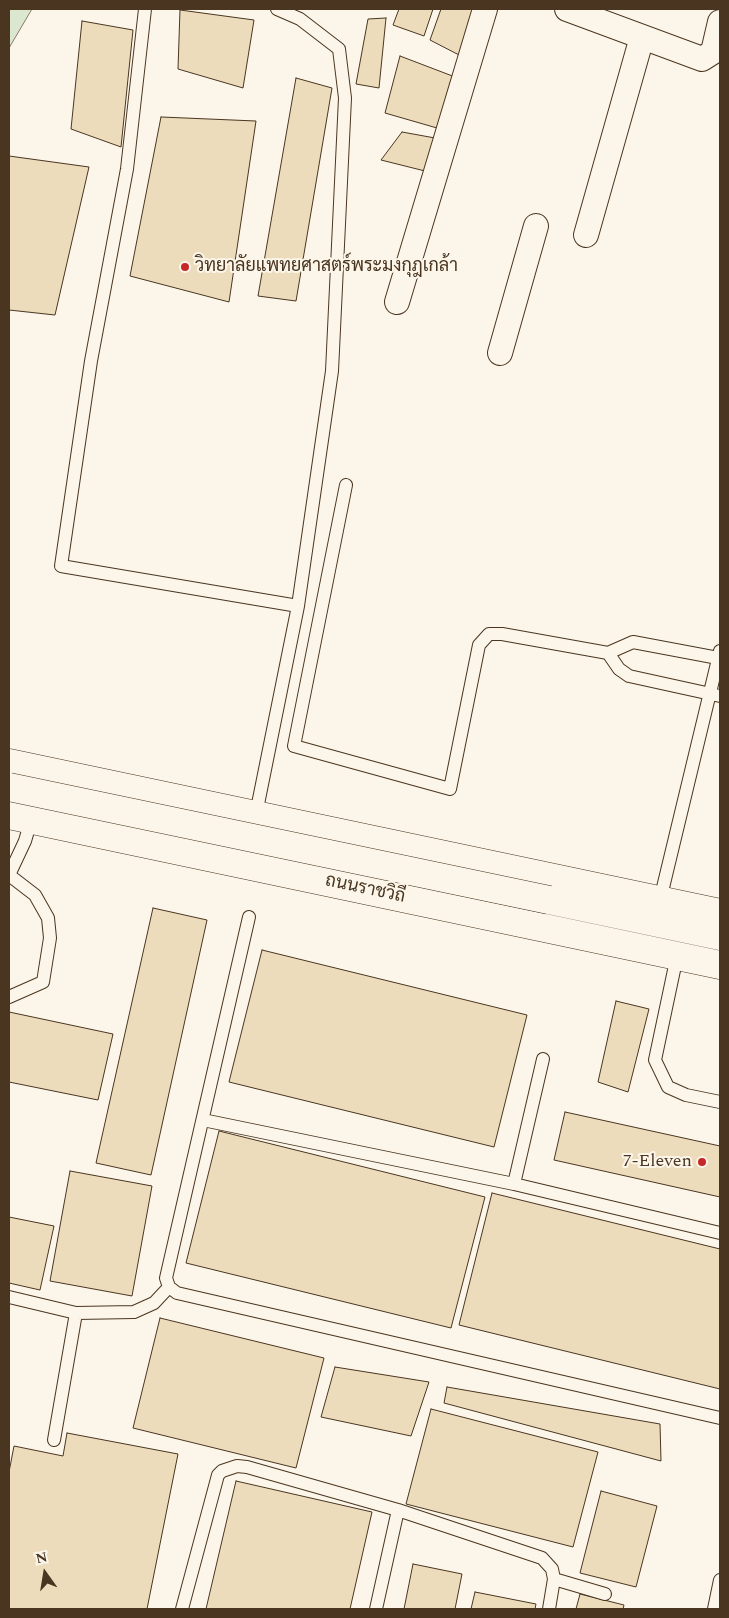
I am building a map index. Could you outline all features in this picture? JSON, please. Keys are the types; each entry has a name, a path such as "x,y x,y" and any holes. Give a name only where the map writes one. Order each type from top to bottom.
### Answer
{"main road":[{"path":"9,763 720,913"},
{"path":"9,787 720,936"},
{"path":"129,840 135,789"},
{"name":"ถนนราชวิถี","path":"20,817 720,965"}],"street":[{"path":"397,302 485,9"},
{"path":"567,9 608,16 642,37 702,59 712,52 720,22"},
{"path":"586,235 642,37"},
{"path":"500,353 536,226"}],"lane":[{"path":"145,9 127,169 91,361 61,566 298,606"},
{"path":"256,814 298,606 332,371 345,98 339,50 300,19 277,9"},
{"path":"346,485 294,746 450,789 480,645 489,634 502,634 608,653 633,642 719,655 715,695 660,900"},
{"path":"608,653 619,669 629,676 715,695"},
{"path":"9,997 43,982 50,938 48,918 35,895 9,874 25,841 20,817"},
{"path":"249,917 166,1278 169,1287 177,1293 720,1418"},
{"path":"677,956 655,1060 668,1086 686,1095 720,1102"},
{"path":"514,1184 543,1059"},
{"path":"203,1120 514,1184 720,1233"},
{"path":"9,1298 76,1313 134,1312 154,1302 169,1287"},
{"path":"54,1440 76,1313"},
{"path":"182,1609 218,1475 222,1471 237,1466 398,1510 542,1558 552,1569 554,1579 549,1609"},
{"path":"376,1609 398,1510"},
{"path":"554,1579 605,1594"},
{"path":"714,1609 720,1586"}],"green space":[{"path":"9,9 32,9 9,48"}],"building":[{"path":"399,9 433,9 424,36 393,25"},
{"path":"441,9 478,9 461,56 430,40"},
{"path":"180,10 254,20 243,88 178,69"},
{"path":"386,18 379,88 356,84 368,19"},
{"path":"82,21 133,30 121,147 71,129"},
{"path":"400,56 455,77 437,128 385,113"},
{"path":"296,78 332,88 296,301 258,296"},
{"path":"161,117 256,121 229,302 130,276"},
{"path":"402,132 435,138 425,171 381,160"},
{"path":"9,156 89,167 55,315 9,310"},
{"path":"153,908 207,920 151,1175 96,1163"},
{"path":"262,950 527,1015 494,1147 229,1082"},
{"path":"616,1001 649,1009 628,1092 598,1082"},
{"path":"9,1012 113,1034 98,1100 9,1082"},
{"path":"565,1112 720,1146 720,1197 554,1160"},
{"path":"219,1131 485,1197 451,1328 186,1263"},
{"path":"70,1171 152,1186 132,1296 50,1281"},
{"path":"492,1193 720,1249 720,1389 459,1325"},
{"path":"9,1217 54,1226 40,1290 9,1283"},
{"path":"160,1318 324,1358 296,1468 133,1428"},
{"path":"335,1367 429,1382 411,1436 321,1417"},
{"path":"447,1387 660,1424 661,1461 444,1403"},
{"path":"431,1409 598,1452 573,1547 406,1504"},
{"path":"67,1433 178,1454 147,1609 9,1609 9,1472 14,1446 63,1456"},
{"path":"236,1481 372,1512 350,1609 206,1609"},
{"path":"601,1491 657,1506 636,1587 580,1573"},
{"path":"413,1564 462,1574 455,1609 404,1609"},
{"path":"475,1592 536,1604 535,1609 471,1609"},
{"path":"580,1594 624,1605 623,1609 576,1609"}],"place":[{"name":"วิทยาลัยแพทยศาสตร์พระมงกุฎเกล้า","path":"185,267"},
{"name":"7-Eleven","path":"702,1162"}]}
